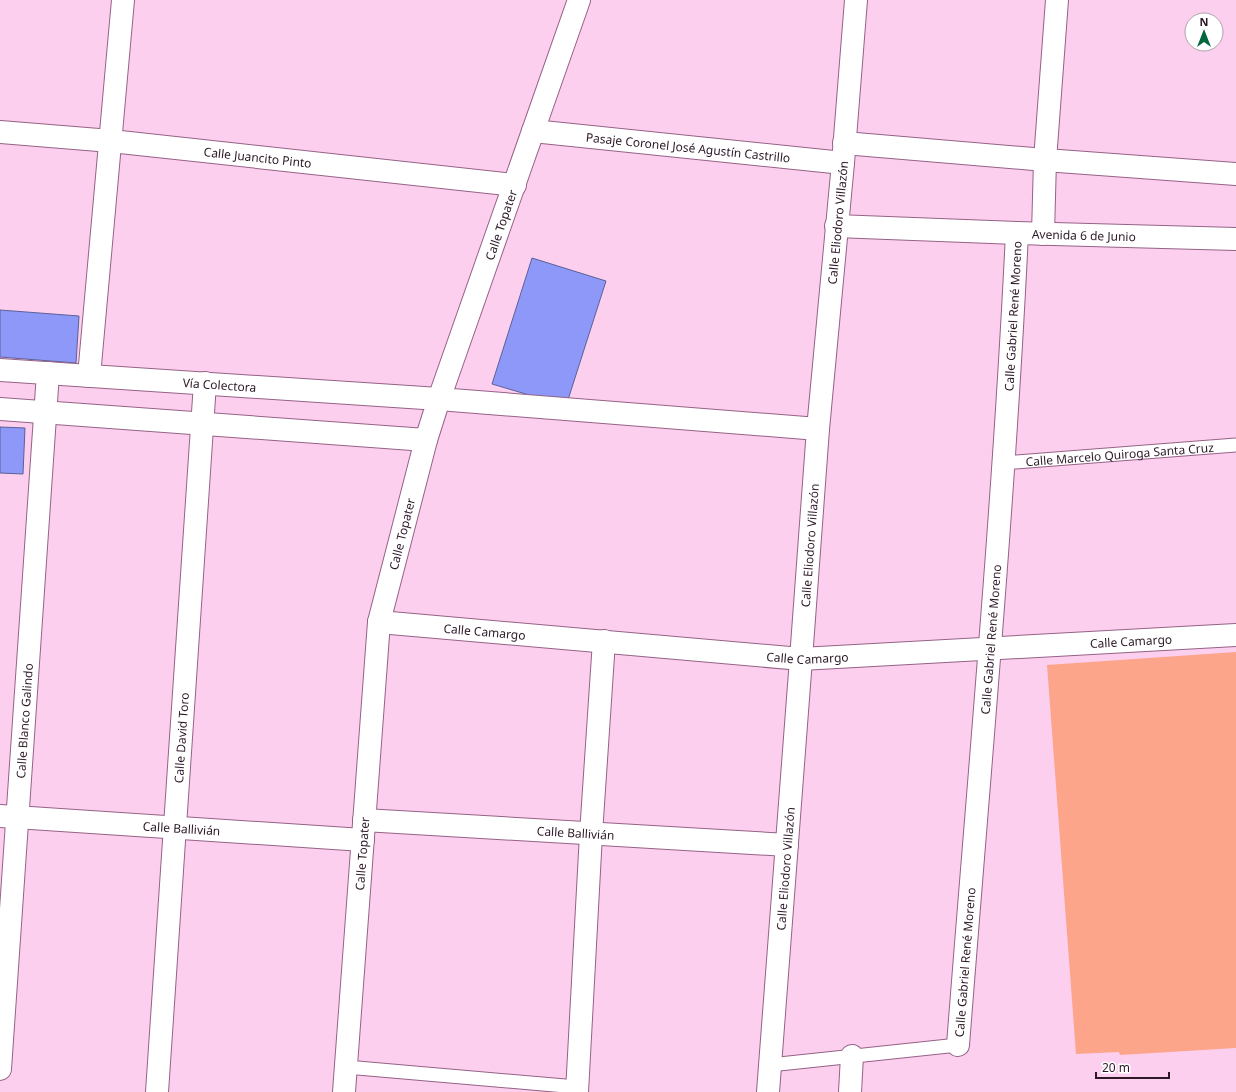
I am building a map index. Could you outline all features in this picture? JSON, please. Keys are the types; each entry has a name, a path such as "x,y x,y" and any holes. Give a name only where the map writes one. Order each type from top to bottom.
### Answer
{"street":[{"path":"89,376 123,0"},
{"name":"Calle Topater","path":"344,1092 379,622 426,440 439,399 579,0"},
{"name":"Calle Eliodoro Villazón","path":"768,1092 818,429 856,0"},
{"path":"1043,234 1045,160 1057,0"},
{"name":"Pasaje Coronel José Agustín Castrillo","path":"534,131 843,153"},
{"name":"Calle Juancito Pinto","path":"0,132 111,141 515,185"},
{"path":"843,153 1045,160 1236,174"},
{"name":"Avenida 6 de Junio","path":"836,226 1043,234 1236,239"},
{"name":"Calle Gabriel René Moreno","path":"958,1045 990,648 1018,233"},
{"name":"Vía Colectora","path":"0,370 439,399 818,429"},
{"name":"Calle Blanco Galindo","path":"0,1069 8,817 48,373"},
{"name":"Calle David Toro","path":"158,1092 205,383"},
{"path":"0,409 426,440"},
{"name":"Calle Camargo","path":"379,622 801,658 1236,635"},
{"path":"577,1089 591,834 604,642"},
{"name":"Calle Ballivián","path":"8,817 175,828 591,834 787,845"},
{"path":"850,1092 852,1056"}],"lane":[{"name":"Calle Marcelo Quiroga Santa Cruz","path":"1003,463 1236,445"},
{"path":"770,1065 958,1045"},
{"path":"346,1067 577,1089"}],"shaded area":[{"path":"1236,652 1236,1048 1120,1055 1119,1052 1076,1054 1047,665"}],"building":[{"path":"532,258 606,281 566,406 492,384"},
{"path":"0,310 79,316 76,363 0,357"},
{"path":"0,427 25,428 23,474 0,473"}]}
